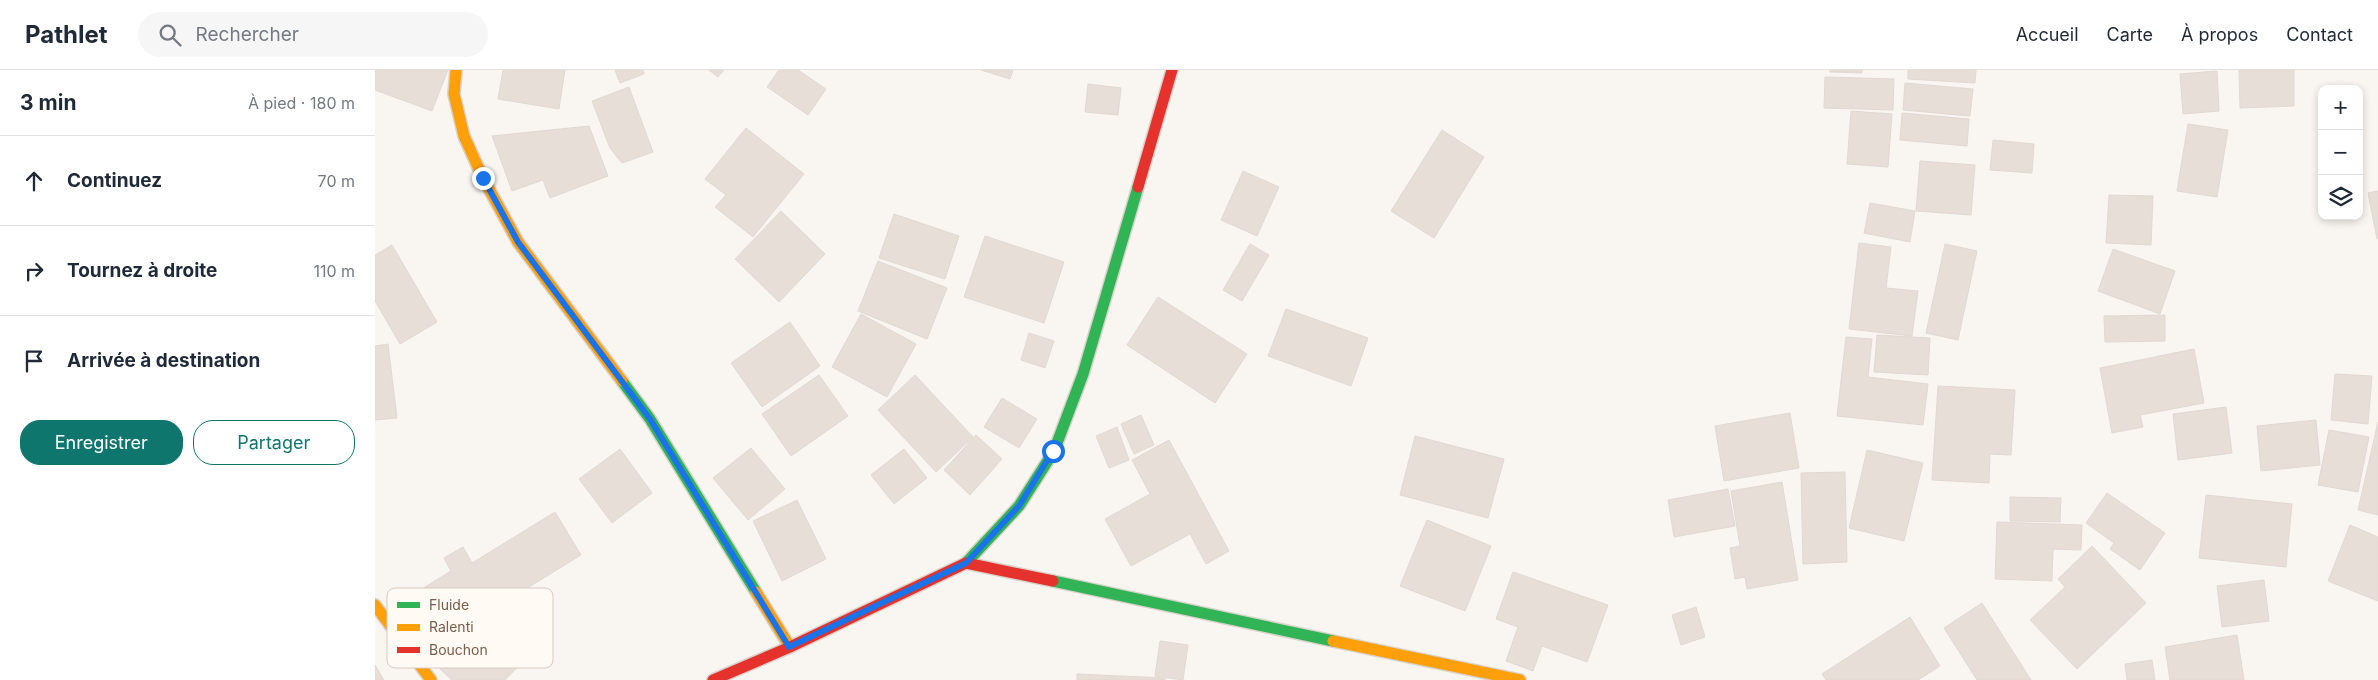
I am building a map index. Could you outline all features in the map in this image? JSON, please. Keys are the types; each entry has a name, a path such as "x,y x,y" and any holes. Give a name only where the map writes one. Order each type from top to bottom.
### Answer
{"street":[{"path":"456,70 454,94 464,136 483,178 518,242 650,419 789,647"},
{"path":"713,680 789,647 966,563 1019,506 1053,451 1083,374 1172,70"},
{"path":"966,563 1520,680"},
{"path":"375,604 387,620"},
{"path":"422,668 431,680"}],"building":[{"path":"375,70 448,70 432,111 375,90"},
{"path":"503,70 565,70 559,109 498,99"},
{"path":"615,70 643,70 644,74 620,83"},
{"path":"709,70 724,70 718,77"},
{"path":"779,70 798,70 826,89 808,115 767,87"},
{"path":"981,70 1013,70 1010,79"},
{"path":"1830,70 1862,70 1862,73 1830,72"},
{"path":"1908,70 1976,70 1975,83 1908,79"},
{"path":"2239,70 2294,70 2294,106 2240,108"},
{"path":"2217,71 2219,111 2183,114 2180,74"},
{"path":"1825,77 1894,79 1893,110 1824,108"},
{"path":"1905,83 1973,89 1970,116 1903,110"},
{"path":"1088,84 1121,88 1118,115 1085,112"},
{"path":"629,87 653,152 622,163 610,148 592,101"},
{"path":"1851,111 1892,114 1888,167 1847,164"},
{"path":"1902,113 1969,119 1967,146 1900,140"},
{"path":"2188,124 2228,130 2217,197 2177,191"},
{"path":"589,126 608,176 550,198 543,180 512,191 492,136"},
{"path":"746,128 804,174 753,237 715,207 726,195 705,179"},
{"path":"1442,130 1484,157 1434,238 1391,211"},
{"path":"1993,140 2034,144 2032,173 1990,170"},
{"path":"1920,161 1975,165 1971,215 1916,211"},
{"path":"1243,171 1279,187 1257,236 1221,220"},
{"path":"2378,191 2378,239 2377,239 2368,193"},
{"path":"2109,195 2153,196 2151,245 2106,243"},
{"path":"1870,203 1915,211 1910,242 1864,233"},
{"path":"781,211 825,254 779,302 735,259"},
{"path":"894,214 959,236 945,279 879,258"},
{"path":"985,236 1064,262 1044,323 964,297"},
{"path":"1859,243 1891,247 1886,288 1918,291 1912,336 1849,329"},
{"path":"1250,244 1269,255 1242,301 1223,290"},
{"path":"1945,244 1977,251 1958,340 1926,333"},
{"path":"392,245 437,322 400,344 375,301 375,255"},
{"path":"2113,249 2175,271 2160,314 2098,291"},
{"path":"878,261 947,288 927,339 858,311"},
{"path":"1158,297 1247,354 1215,403 1127,345"},
{"path":"1286,309 1368,338 1351,386 1268,356"},
{"path":"861,314 916,344 887,397 832,367"},
{"path":"2165,315 2165,341 2105,342 2104,316"},
{"path":"790,322 820,366 762,407 731,363"},
{"path":"1029,333 1054,341 1045,368 1021,360"},
{"path":"1877,335 1930,338 1928,375 1874,372"},
{"path":"1846,337 1872,339 1868,377 1928,384 1923,425 1837,416"},
{"path":"388,344 397,418 375,420 375,346"},
{"path":"2194,349 2204,403 2140,415 2143,427 2112,433 2100,368"},
{"path":"2335,374 2372,376 2368,424 2331,420"},
{"path":"819,375 848,416 791,456 762,414"},
{"path":"915,375 973,437 936,472 878,410"},
{"path":"1938,386 2015,390 2011,455 1990,454 1989,483 1932,480"},
{"path":"1002,398 1037,419 1019,448 984,427"},
{"path":"2226,407 2232,453 2178,460 2173,414"},
{"path":"1790,413 1799,468 1724,481 1715,426"},
{"path":"1141,415 1154,445 1134,454 1121,424"},
{"path":"2316,420 2320,465 2261,471 2257,426"},
{"path":"2378,422 2378,515 2358,510"},
{"path":"1117,427 1129,460 1109,468 1096,436"},
{"path":"2329,430 2369,437 2358,492 2318,485"},
{"path":"976,435 1002,459 970,495 944,470"},
{"path":"1415,436 1504,459 1488,518 1400,495"},
{"path":"1169,440 1229,551 1206,564 1190,534 1131,566 1105,519 1150,494 1132,460"},
{"path":"751,448 785,489 748,520 713,478"},
{"path":"620,449 652,493 612,523 579,479"},
{"path":"904,449 927,478 894,504 871,475"},
{"path":"1867,450 1923,463 1904,541 1849,528"},
{"path":"1845,472 1847,562 1803,564 1801,473"},
{"path":"1782,482 1798,580 1747,589 1745,577 1735,579 1730,548 1740,546 1731,491"},
{"path":"1728,489 1735,526 1674,537 1668,500"},
{"path":"2107,493 2165,533 2140,570 2110,549 2114,543 2086,523"},
{"path":"2206,495 2292,504 2286,567 2199,558"},
{"path":"2010,497 2061,498 2060,522 2010,521"},
{"path":"797,500 826,559 782,581 753,521"},
{"path":"555,512 581,555 527,588 423,588 451,571 444,558 463,547 472,563"},
{"path":"1427,520 1491,546 1465,611 1400,586"},
{"path":"1997,522 2082,525 2081,550 2053,549 2052,581 1995,579"},
{"path":"2350,525 2378,537 2378,601 2328,581"},
{"path":"2092,546 2146,603 2077,669 2030,620 2065,587 2058,579"},
{"path":"1513,572 1608,605 1587,662 1542,646 1533,671 1506,661 1518,627 1496,619"},
{"path":"2264,580 2269,621 2222,627 2217,586"},
{"path":"1982,603 2031,680 1977,680 1944,628"},
{"path":"1696,607 1705,637 1681,645 1672,615"},
{"path":"1910,617 1940,666 1918,680 1826,680 1822,674"},
{"path":"2237,635 2244,680 2170,680 2165,647"},
{"path":"1160,641 1188,645 1183,680 1155,676"},
{"path":"2152,660 2155,680 2127,680 2125,664"},
{"path":"375,665 384,680 375,680"},
{"path":"517,668 505,680 452,680 440,669"},
{"path":"1077,674 1165,678 1165,680 1077,680"}],"traffic: fast":[{"path":"966,563 1019,506 1054,451 1083,374 1138,187"},
{"path":"622,381 650,419 756,592"},
{"path":"1053,581 1333,641"}],"traffic: slow":[{"path":"456,70 454,94 464,136 483,178 518,242 622,381"},
{"path":"756,592 790,647"},
{"path":"375,605 387,621"},
{"path":"1333,641 1520,680"},
{"path":"422,668 431,680"}],"traffic: jam":[{"path":"1138,187 1172,70"},
{"path":"713,680 790,647 966,563 1053,581"}],"route":[{"path":"483,178 518,242 650,419 789,647 966,563 1019,506 1053,451"}]}
